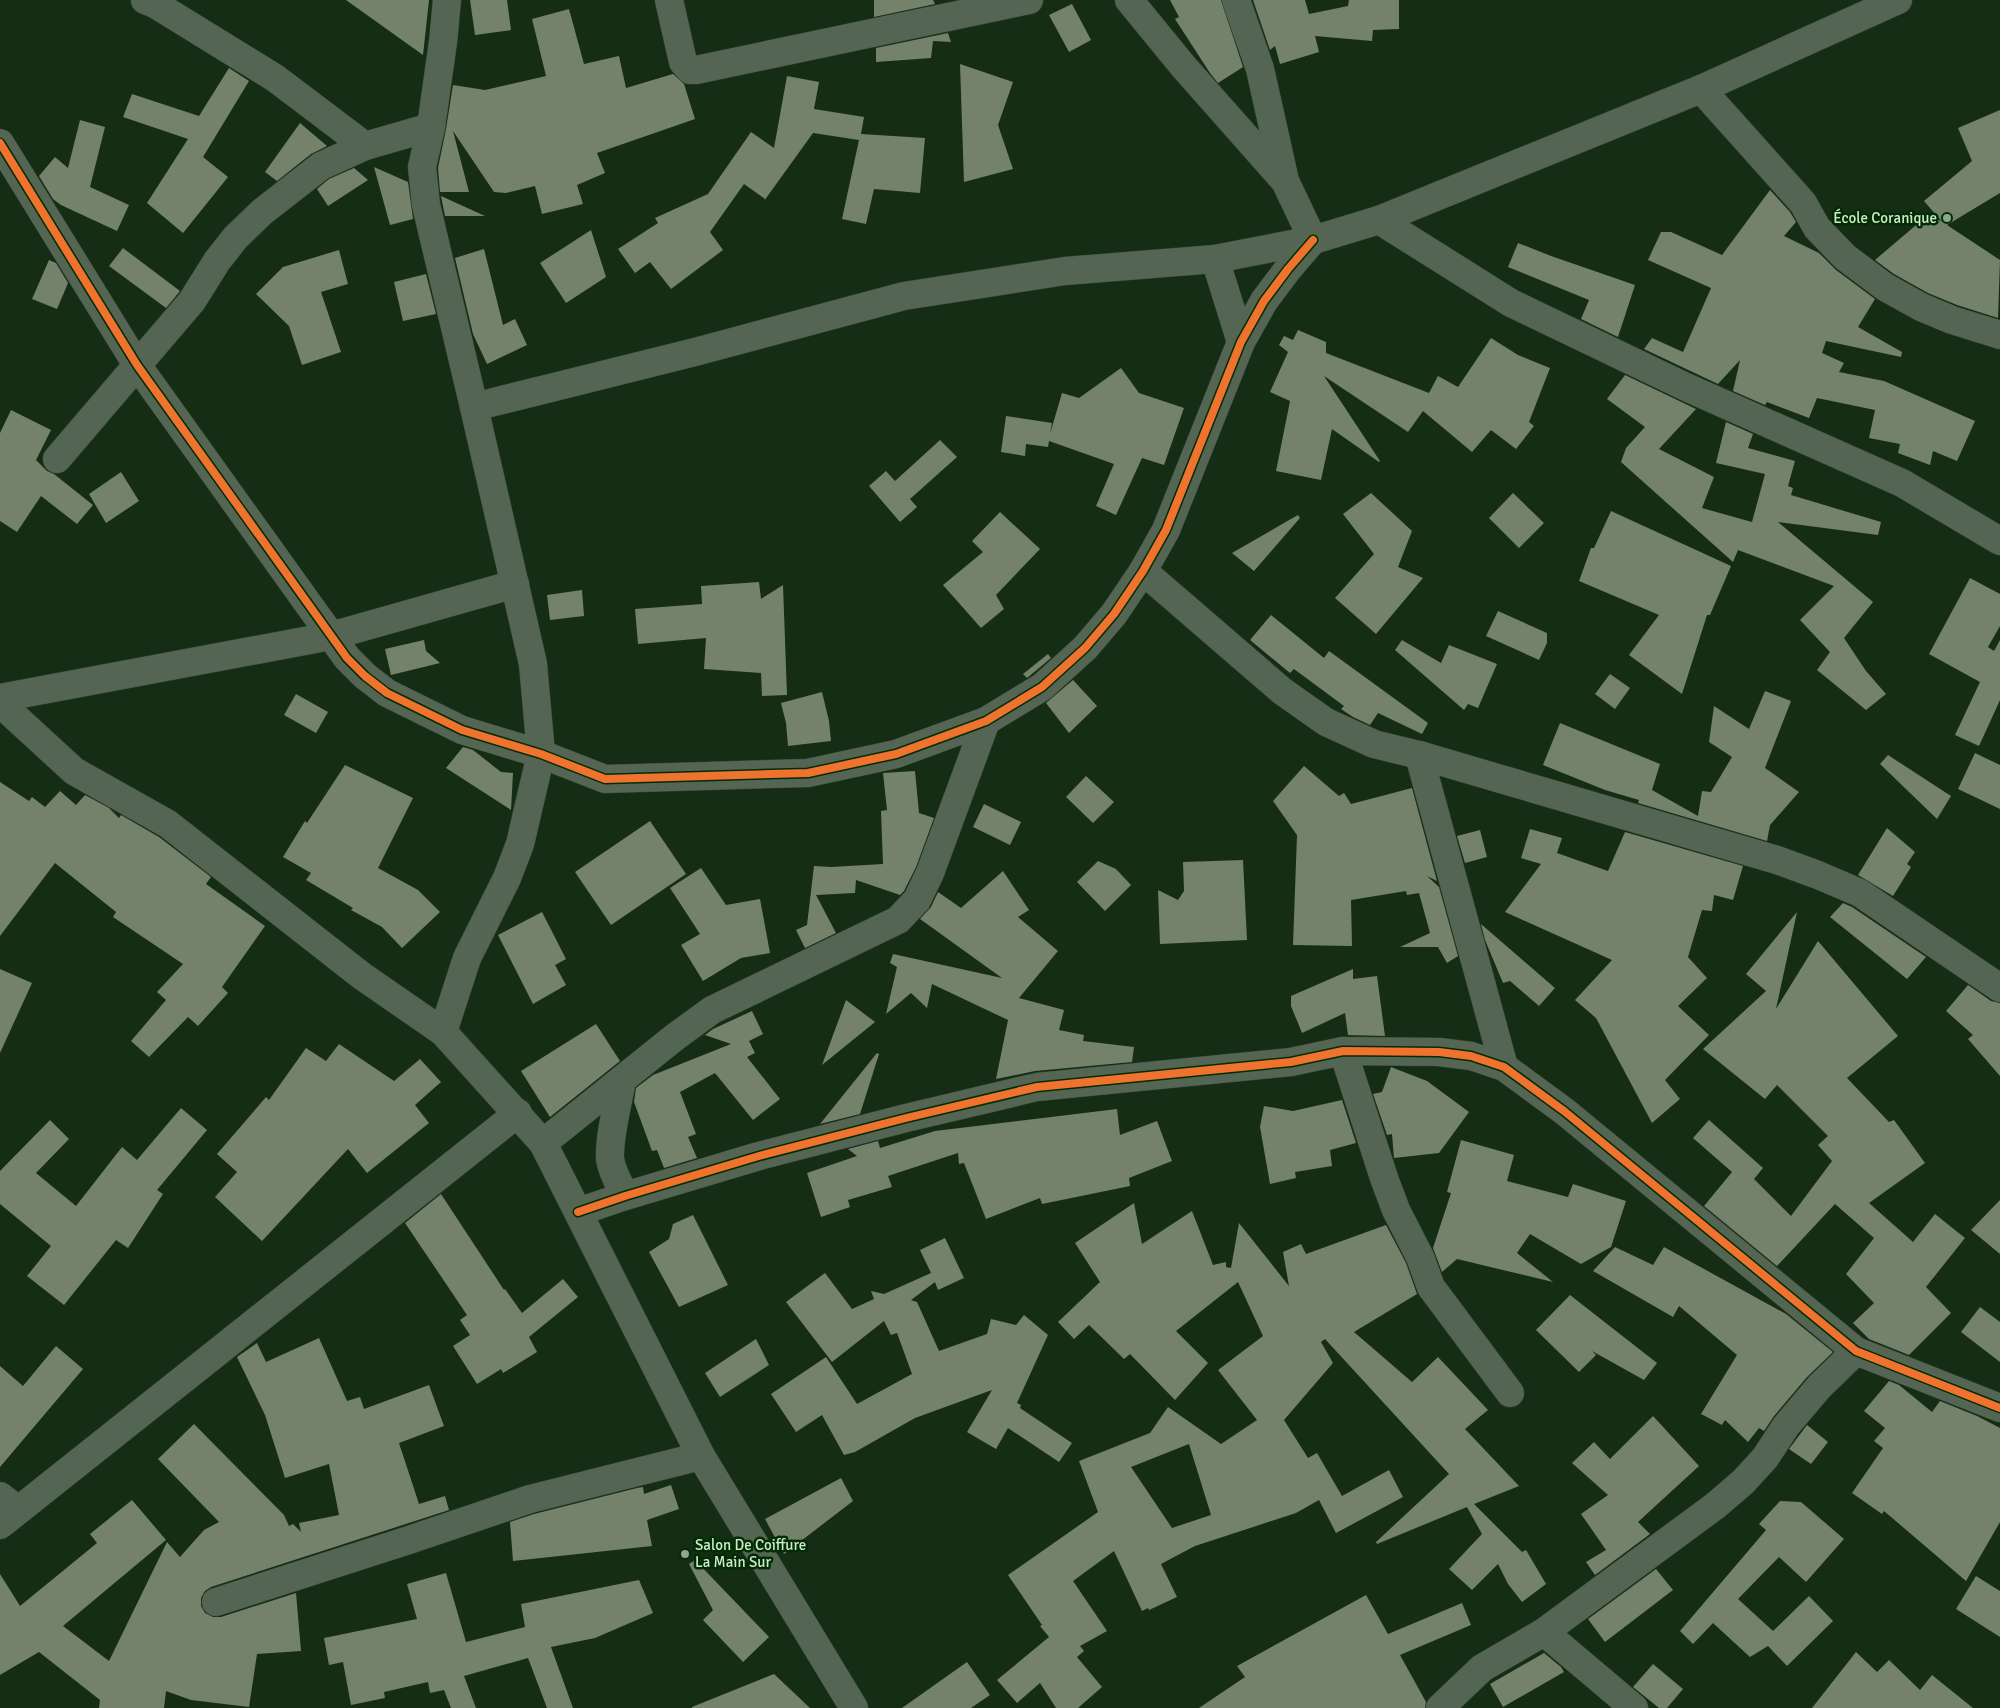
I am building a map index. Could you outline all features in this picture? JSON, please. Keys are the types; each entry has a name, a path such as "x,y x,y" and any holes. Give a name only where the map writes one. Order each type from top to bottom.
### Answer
{"street":[{"path":"145,0 155,4 275,78 365,146"},
{"path":"443,1032 467,958 503,886 520,844 541,754 533,664 426,205 422,167 431,127 447,0"},
{"path":"669,0 683,62 690,70 696,70 1029,0"},
{"path":"1129,0 1182,66 1285,181"},
{"path":"1236,0 1260,69 1285,181 1313,240"},
{"path":"474,407 695,352 904,296 1065,271 1216,259 1313,240 1379,220 1701,89 1898,0"},
{"path":"1701,89 1803,203 1817,228 1845,257 1885,287 1921,307 1952,320 2000,335"},
{"path":"57,459 192,301 236,237 270,206 321,166 365,146 431,127"},
{"path":"0,143 137,365 347,658 387,693 462,730 541,754 605,779 808,773 896,754 986,721 1042,687 1085,648 1114,614 1143,571 1166,530 1241,342 1264,301 1313,240"},
{"path":"1379,220 1511,303 1686,387 1902,483 2000,541"},
{"path":"1216,259 1241,342"},
{"path":"1143,571 1282,691 1326,722 1374,744 1418,755 1777,860 1818,875 1860,893 2000,988"},
{"path":"0,698 331,636 515,584"},
{"path":"0,703 74,771 168,824 362,976 443,1032 518,1113 543,1143 701,1456 854,1708"},
{"path":"543,1143 675,1037 712,1010 898,920 917,900 930,873 986,721"},
{"path":"1418,755 1504,1067"},
{"path":"1343,1051 1384,1178 1396,1210 1420,1256 1431,1287 1510,1393"},
{"path":"578,1212 624,1196 759,1156 906,1118 1038,1087 1291,1062 1343,1051 1439,1052 1471,1056 1504,1067 1564,1111 1856,1351 2000,1408"},
{"path":"622,1080 610,1159 624,1196"},
{"path":"6,1510 518,1113"},
{"path":"1440,1708 1482,1668 1544,1632 1715,1506 1744,1482 1765,1458 1786,1426 1819,1387 1856,1351"},
{"path":"216,1602 530,1499 701,1456"},
{"path":"1544,1632 1634,1708"}],"building":[{"path":"346,0 429,0 423,55"},
{"path":"470,0 507,0 511,30 475,35"},
{"path":"874,0 933,0 935,4 874,17"},
{"path":"1170,0 1221,0 1243,67 1218,83 1175,19 1179,17"},
{"path":"1253,0 1305,0 1309,14 1348,6 1349,0 1399,0 1399,29 1373,30 1372,41 1315,36 1319,52 1280,64 1275,46 1270,50"},
{"path":"1072,4 1091,40 1069,52 1049,15"},
{"path":"569,9 584,64 619,56 626,88 673,74 684,84 695,119 597,153 605,173 577,185 583,204 542,214 535,186 506,193 494,192 453,131 469,192 440,192 438,168 453,85 485,90 546,76 532,19"},
{"path":"948,33 951,42 933,41 931,58 876,62 876,48"},
{"path":"960,64 1013,82 998,125 1013,169 964,182"},
{"path":"229,68 249,81 203,157 228,177 183,233 147,203 188,139 123,117 132,94 199,116"},
{"path":"787,76 819,82 814,109 864,117 861,134 925,138 920,193 874,189 866,224 842,219 859,140 813,133 764,201 765,199 744,184 710,232 723,250 671,289 650,262 635,273 618,249 658,223 655,218 708,194 751,132 774,148"},
{"path":"2000,110 2000,193 1947,225 2000,260 1998,318 1957,305 1928,293 1894,274 1875,260 1929,214 1942,222 1924,201 1972,161 1958,128"},
{"path":"80,120 105,127 90,187 129,205 117,231 61,205 53,199 39,176 55,157 68,168"},
{"path":"300,123 327,146 311,154 277,181 265,172"},
{"path":"374,167 408,182 413,219 390,225"},
{"path":"354,168 368,180 328,206 317,189 329,179"},
{"path":"1770,190 1790,212 1796,222 1784,236 1819,253 1836,270 1875,299 1858,327 1902,352 1901,357 1826,341 1822,353 1844,363 1839,372 1884,381 1975,421 1957,461 1933,451 1930,465 1898,453 1900,444 1869,438 1875,410 1817,398 1809,418 1767,402 1765,405 1733,391 1740,360 1718,384 1644,349 1652,338 1683,352 1711,288 1648,260 1661,232 1671,232 1722,255"},
{"path":"441,196 485,216 445,216"},
{"path":"591,230 606,277 566,303 540,263"},
{"path":"1518,243 1635,285 1618,337 1581,319 1589,300 1508,267"},
{"path":"123,248 180,291 166,308 109,266"},
{"path":"484,249 503,325 515,319 527,345 487,364 473,334 455,258"},
{"path":"339,250 348,284 321,292 341,352 302,365 289,326 256,294 283,267"},
{"path":"49,260 56,263 68,283 57,309 32,299"},
{"path":"426,274 436,314 403,321 394,282"},
{"path":"1298,330 1326,342 1326,353 1429,393 1438,376 1458,387 1491,338 1518,355 1550,368 1529,422 1534,426 1516,449 1491,430 1472,452 1423,411 1408,432 1324,376 1380,461 1332,429 1321,480 1276,471 1290,401 1270,392 1288,352 1279,345 1284,336 1293,340"},
{"path":"1121,368 1139,393 1184,408 1164,465 1142,458 1116,515 1096,506 1114,464 1049,441 1048,447 1026,444 1025,456 1001,452 1006,416 1052,423 1050,434 1062,393 1079,398"},
{"path":"1625,375 1696,409 1659,449 1714,477 1702,508 1752,522 1765,474 1716,463 1726,422 1753,434 1748,448 1795,461 1788,486 1793,488 1791,495 1881,522 1878,535 1778,522 1873,602 1844,638 1866,671 1886,694 1866,710 1817,670 1830,652 1800,620 1834,586 1738,550 1733,562 1621,462 1626,448 1645,427 1607,399"},
{"path":"11,410 51,430 36,460 47,471 54,474 93,505 77,524 41,496 17,532 0,521 0,433"},
{"path":"940,440 957,457 910,499 917,507 900,522 869,486 886,471 895,481"},
{"path":"121,472 139,501 106,523 89,494"},
{"path":"1371,493 1412,531 1398,567 1423,578 1376,634 1335,598 1374,554 1343,514"},
{"path":"1513,493 1544,523 1519,548 1489,518"},
{"path":"1611,511 1731,566 1710,615 1707,615 1682,694 1629,655 1659,615 1579,581 1591,548 1594,548"},
{"path":"1000,512 1040,549 996,595 1004,609 981,628 943,585 983,552 972,541"},
{"path":"1298,515 1300,518 1254,571 1232,553"},
{"path":"1970,578 2000,594 2000,626 1988,647 1994,651 2000,640 2000,700 1979,746 1955,735 1980,682 1929,654"},
{"path":"759,582 761,599 783,585 787,695 762,696 761,673 704,669 706,638 638,644 635,609 702,604 701,586"},
{"path":"582,590 584,616 550,620 547,595"},
{"path":"1498,611 1547,633 1547,643 1539,660 1486,636"},
{"path":"1271,615 1324,658 1329,651 1428,723 1422,734 1378,713 1370,725 1341,709 1344,706 1294,669 1290,673 1250,640"},
{"path":"424,640 426,651 440,663 391,675 385,649"},
{"path":"1402,640 1441,663 1449,645 1497,664 1478,708 1468,704 1464,710 1395,650"},
{"path":"1048,654 1051,658 1027,678 1023,674"},
{"path":"1610,674 1630,688 1615,709 1595,694"},
{"path":"1073,680 1097,706 1069,733 1046,703"},
{"path":"1765,691 1791,701 1765,768 1799,792 1770,825 1767,841 1638,803 1639,800 1605,790 1543,765 1560,723 1660,764 1652,790 1698,816 1702,791 1711,792 1732,757 1709,742 1714,706 1749,729"},
{"path":"822,692 829,721 831,741 788,746 786,723 781,703"},
{"path":"296,694 328,712 316,733 284,715"},
{"path":"463,747 473,750 501,772 513,773 511,810 446,768"},
{"path":"1975,753 2000,765 2000,809 1958,789"},
{"path":"1888,755 1951,796 1937,819 1880,764"},
{"path":"345,765 413,798 378,868 418,890 440,912 402,948 382,927 351,910 353,908 306,880 311,873 283,857 305,821 307,823"},
{"path":"1304,766 1339,796 1344,793 1351,804 1412,788 1437,881 1427,876 1439,887 1458,956 1447,963 1438,947 1400,947 1430,933 1419,893 1407,895 1406,891 1351,900 1352,946 1293,945 1297,835 1273,801"},
{"path":"915,771 919,813 934,818 916,867 904,891 900,895 856,880 855,893 816,895 836,933 805,948 796,930 807,925 814,866 883,864 881,811 887,810 883,773"},
{"path":"1086,776 1114,802 1093,823 1066,797"},
{"path":"0,782 29,801 32,797 45,807 60,791 76,805 85,795 109,808 119,818 121,815 159,837 211,877 206,884 265,926 222,987 228,993 198,1026 188,1017 149,1057 131,1041 166,1000 157,992 183,964 113,917 116,912 55,863 0,936"},
{"path":"984,804 1021,822 1010,845 973,827"},
{"path":"650,821 686,874 611,925 575,872"},
{"path":"1887,828 1915,852 1907,864 1911,867 1893,896 1858,875"},
{"path":"1530,829 1562,838 1557,853 1608,871 1625,832 1743,866 1733,900 1714,895 1712,911 1702,910 1688,957 1707,978 1678,1006 1709,1035 1665,1080 1680,1099 1652,1123 1596,1018 1575,1000 1612,960 1505,912 1541,864 1521,858"},
{"path":"1480,830 1487,857 1465,863 1457,836"},
{"path":"1243,860 1247,940 1160,944 1158,890 1178,900 1184,891 1183,862"},
{"path":"1098,861 1116,869 1131,885 1105,911 1077,882"},
{"path":"701,868 726,905 760,899 770,953 741,958 703,981 681,945 700,934 670,888"},
{"path":"1003,871 1029,910 1018,917 1058,951 1019,998 1064,1010 1059,1030 1084,1035 1083,1041 1134,1047 1132,1062 1035,1071 996,1079 1008,1020 932,984 927,1008 911,993 886,1014 897,967 890,963 893,954 1002,978 920,919 931,907 938,892 961,908"},
{"path":"1843,903 1852,907 1926,957 1907,979 1830,917"},
{"path":"542,912 566,959 555,965 566,985 533,1004 498,935"},
{"path":"1797,912 1776,1009 1818,941 1898,1036 1847,1078 1889,1122 1894,1120 1925,1163 1869,1203 1913,1242 1935,1214 1965,1238 1926,1287 1951,1313 1909,1355 1869,1339 1853,1323 1874,1303 1846,1274 1874,1238 1835,1204 1777,1266 1704,1206 1732,1172 1693,1138 1709,1120 1763,1168 1754,1179 1791,1216 1832,1161 1818,1145 1828,1136 1777,1085 1765,1099 1703,1049 1766,991 1746,974"},
{"path":"1481,924 1555,988 1539,1006 1510,981 1503,983 1485,940"},
{"path":"0,969 32,983 0,1053"},
{"path":"1353,969 1353,979 1377,976 1385,1036 1348,1035 1345,1013 1302,1033 1291,1006 1291,996"},
{"path":"1968,985 1991,1001 2000,1003 2000,1076 1968,1039 1973,1035 1946,1011"},
{"path":"846,1000 875,1022 822,1065"},
{"path":"752,1011 763,1034 749,1041 755,1053 747,1057 780,1099 753,1120 715,1073 680,1092 696,1134 688,1137 697,1158 664,1168 657,1150 652,1151 634,1102 636,1088 653,1075 731,1044 705,1035 713,1029"},
{"path":"596,1024 620,1061 550,1117 521,1071"},
{"path":"339,1044 394,1081 420,1059 441,1082 415,1105 429,1123 367,1173 348,1149 262,1241 215,1197 237,1172 217,1154 266,1097 269,1100 306,1048 326,1061"},
{"path":"877,1053 879,1054 860,1114 820,1124"},
{"path":"1391,1067 1427,1081 1469,1112 1439,1153 1394,1158 1392,1134 1387,1135 1373,1094 1382,1092"},
{"path":"1342,1100 1356,1143 1330,1150 1332,1166 1295,1172 1296,1178 1270,1184 1260,1127 1264,1106 1293,1111"},
{"path":"181,1108 207,1130 157,1190 163,1194 128,1248 116,1240 64,1305 27,1276 51,1246 0,1204 0,1171 50,1120 69,1139 36,1173 76,1206 122,1147 137,1160"},
{"path":"1117,1109 1120,1135 1157,1121 1172,1161 1129,1178 1130,1186 1042,1204 1040,1198 986,1219 964,1163 959,1164 958,1153 888,1176 892,1187 848,1200 850,1207 821,1217 807,1173 857,1156 848,1149 878,1141 880,1148 935,1131"},
{"path":"1461,1140 1514,1155 1507,1181 1568,1197 1573,1184 1626,1201 1611,1247 1581,1264 1530,1234 1517,1253 1553,1282 1457,1259 1442,1272 1433,1248 1451,1193 1447,1192"},
{"path":"441,1194 504,1290 522,1313 563,1279 578,1297 529,1337 537,1352 503,1373 501,1369 477,1384 453,1346 470,1335 460,1320 467,1315 405,1223"},
{"path":"2000,1200 2000,1254 1971,1230"},
{"path":"1134,1203 1142,1244 1192,1211 1213,1265 1226,1262 1226,1267 1231,1268 1239,1223 1289,1286 1283,1252 1301,1244 1306,1254 1386,1225 1406,1263 1417,1294 1354,1332 1412,1382 1438,1357 1488,1410 1465,1429 1519,1486 1474,1504 1522,1552 1526,1550 1546,1584 1522,1602 1508,1584 1498,1564 1472,1590 1449,1569 1482,1534 1467,1507 1377,1544 1376,1542 1449,1474 1325,1339 1321,1342 1333,1363 1284,1420 1308,1458 1317,1453 1342,1496 1389,1470 1403,1497 1336,1533 1319,1500 1296,1513 1195,1546 1161,1564 1177,1597 1149,1610 1148,1608 1142,1611 1114,1551 1073,1581 1107,1631 1080,1646 1084,1651 1077,1657 1102,1687 1078,1708 1056,1708 1040,1683 1017,1703 997,1680 1049,1637 1008,1575 1098,1512 1079,1461 1150,1433 1168,1407 1221,1444 1257,1420 1218,1370 1263,1336 1238,1282 1176,1331 1208,1363 1175,1400 1130,1354 1124,1359 1089,1325 1074,1339 1058,1322 1100,1282 1075,1243","holes":["1189,1444 1211,1515 1172,1528 1131,1467"]},
{"path":"693,1215 728,1285 679,1307 649,1252 669,1239 673,1224"},
{"path":"945,1238 964,1278 938,1290 935,1282 911,1300 917,1302 939,1351 987,1334 991,1319 1016,1325 1024,1315 1048,1335 1017,1403 1021,1405 1020,1408 1072,1443 1059,1462 1008,1428 996,1449 967,1432 992,1390 915,1418 855,1452 844,1455 822,1415 796,1432 771,1394 826,1357 857,1404 912,1374 897,1333 891,1335 884,1321 832,1362 786,1302 825,1273 852,1309 874,1299 871,1291 884,1294 931,1273 920,1250"},
{"path":"1615,1247 1653,1265 1664,1247 1786,1314 1833,1352 1807,1377 1774,1416 1764,1431 1759,1428 1748,1442 1725,1420 1722,1425 1701,1414 1737,1355 1679,1306 1673,1317 1593,1271"},
{"path":"1570,1295 1657,1363 1644,1380 1592,1351 1596,1355 1579,1372 1536,1330"},
{"path":"1980,1307 2000,1322 2000,1362 1961,1332"},
{"path":"319,1338 347,1401 360,1397 364,1409 429,1385 444,1426 399,1443 419,1504 445,1496 449,1510 211,1587 205,1591 201,1598 201,1606 205,1613 213,1617 221,1617 296,1593 301,1651 257,1654 249,1707 191,1700 166,1691 164,1708 99,1708 100,1700 39,1652 0,1675 0,1574 20,1606 97,1543 90,1534 132,1500 166,1540 63,1626 109,1661 167,1542 180,1557 204,1530 219,1522 158,1459 194,1424 284,1515 289,1526 293,1524 301,1532 299,1523 339,1515 329,1464 285,1478 265,1415 237,1357 257,1343 266,1362"},
{"path":"756,1339 769,1365 720,1397 705,1373"},
{"path":"56,1346 83,1369 0,1467 0,1366 23,1386"},
{"path":"1889,1381 1899,1385 1932,1412 1940,1401 1977,1416 2000,1428 2000,1522 1966,1581 1884,1511 1882,1514 1852,1493 1883,1448 1874,1441 1885,1428 1864,1411"},
{"path":"1653,1416 1699,1466 1638,1522 1650,1534 1595,1575 1586,1562 1606,1550 1581,1514 1608,1495 1572,1463 1594,1442 1610,1459"},
{"path":"1807,1425 1828,1442 1811,1464 1789,1449"},
{"path":"841,1478 853,1501 784,1554 765,1519"},
{"path":"671,1485 679,1509 647,1520 652,1546 513,1561 510,1522 534,1514 637,1488 643,1487 644,1494"},
{"path":"1780,1501 1801,1502 1844,1539 1806,1582 1779,1557 1738,1599 1773,1631 1809,1596 1833,1621 1787,1666 1768,1646 1750,1657 1713,1623 1693,1644 1680,1631 1766,1530 1759,1524"},
{"path":"695,1560 769,1637 743,1662 703,1620 713,1610 689,1564"},
{"path":"1656,1569 1673,1590 1605,1642 1588,1619"},
{"path":"446,1573 466,1642 525,1627 521,1604 639,1580 653,1613 595,1638 551,1647 573,1708 547,1708 528,1658 464,1676 476,1708 451,1708 444,1690 430,1693 428,1682 384,1692 385,1698 351,1705 343,1662 329,1665 324,1638 417,1619 407,1584"},
{"path":"1976,1576 2000,1591 2000,1637 1956,1609"},
{"path":"1366,1595 1388,1634 1462,1603 1471,1625 1400,1655 1426,1702 1425,1708 1199,1708 1245,1677 1237,1666"},
{"path":"1856,1652 1877,1672 1889,1660 1920,1690 1932,1675 1973,1708 1812,1708"},
{"path":"1544,1653 1561,1667 1564,1672 1503,1707 1490,1684"},
{"path":"967,1662 990,1695 971,1708 902,1708"},
{"path":"1653,1664 1683,1689 1667,1708 1659,1708 1633,1687"},
{"path":"774,1674 810,1708 692,1708 692,1707"}],"cycle path":[{"path":"0,143 137,365 347,658 365,676 387,693 462,730 541,754 605,779 808,773 896,754 986,721 1042,687 1085,648 1114,614 1143,571 1166,530 1241,342 1264,301 1313,240"},
{"path":"578,1212 759,1156 1037,1087 1291,1062 1343,1051 1439,1052 1471,1056 1504,1067 1564,1111 1856,1351 2000,1408"}],"place":[{"name":"École Coranique","path":"1947,218"},
{"name":"Salon De Coiffure La Main Sur","path":"685,1554"}]}
